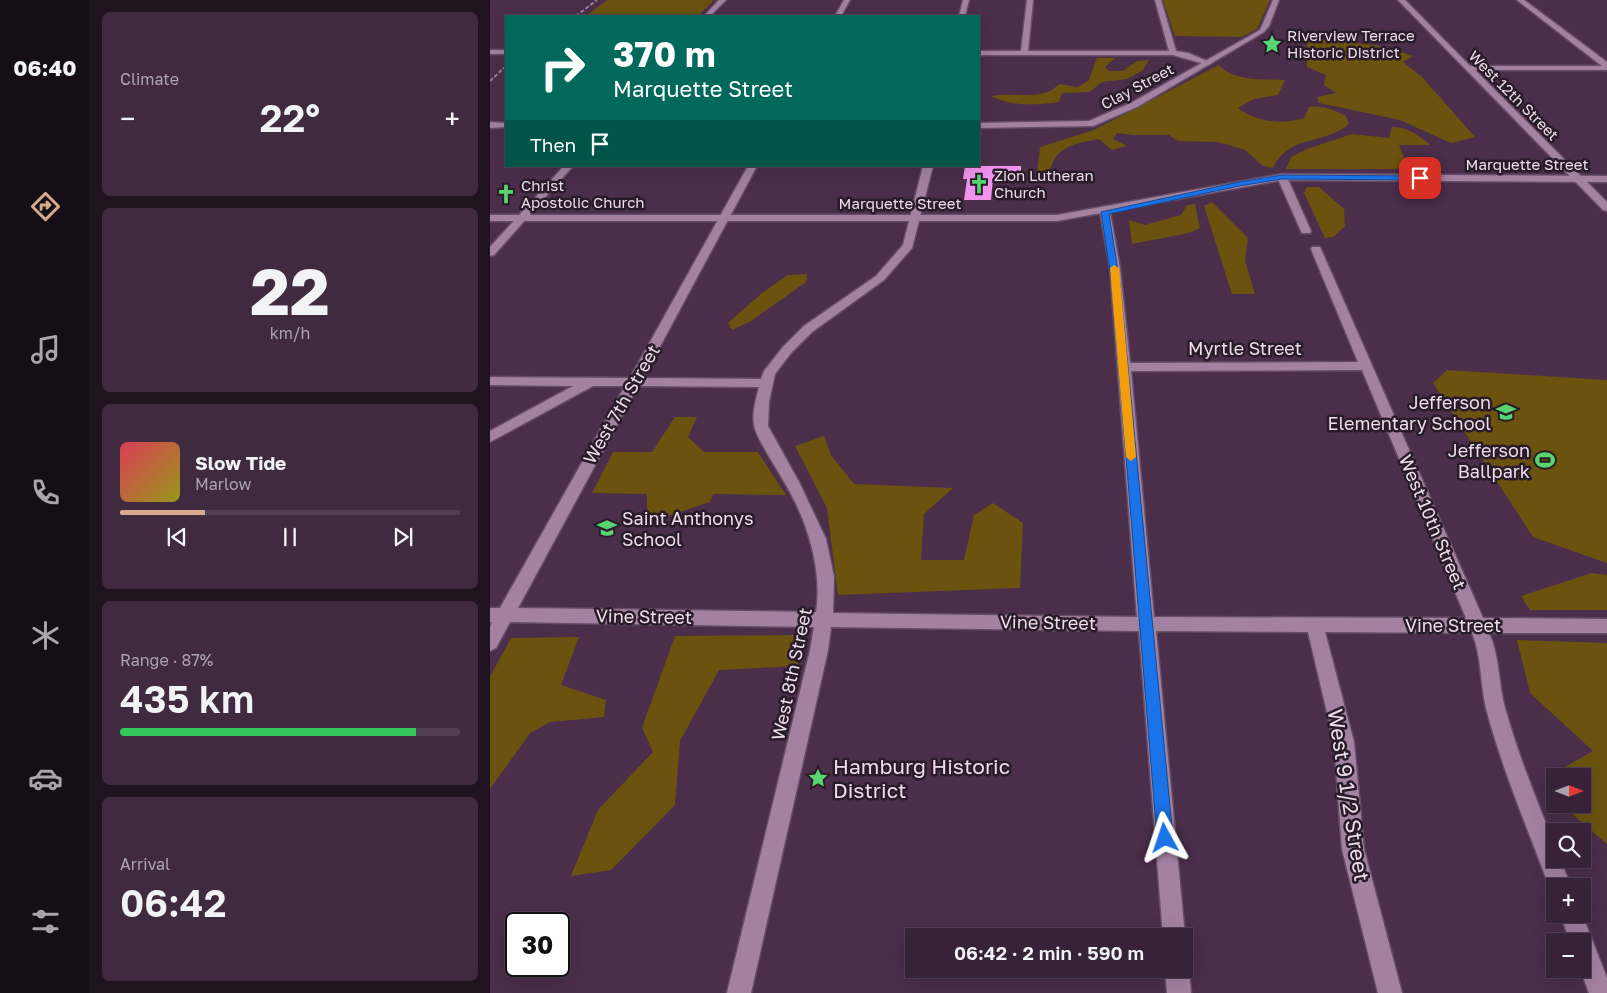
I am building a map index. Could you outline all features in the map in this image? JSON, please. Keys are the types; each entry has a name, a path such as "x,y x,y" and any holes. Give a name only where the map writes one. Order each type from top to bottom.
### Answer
{"street":[{"path":"709,15 723,0"},
{"path":"839,15 847,0"},
{"path":"962,15 966,0"},
{"path":"1024,54 1030,0"},
{"path":"1158,0 1173,53"},
{"name":"Clay Street","path":"980,126 1090,124 1134,106 1262,32 1276,0"},
{"name":"West 12th Street","path":"1401,0 1607,208"},
{"path":"1520,0 1607,67"},
{"path":"490,52 505,52"},
{"path":"980,54 1173,53 1208,63"},
{"path":"1468,68 1607,67"},
{"path":"490,125 505,125"},
{"path":"490,253 568,167"},
{"name":"West 7th Street","path":"490,643 498,615 634,382 752,167"},
{"name":"West 8th Street","path":"738,993 819,650 826,604 826,577 818,539 792,482 761,426 762,402 769,374 786,350 808,329 880,278 908,246 928,167"},
{"path":"1282,177 1306,231"},
{"name":"Marquette Street","path":"490,218 1058,218 1105,212 1282,177 1607,179"},
{"path":"1105,212 1114,268 1124,368 1173,928"},
{"name":"West 10th Street","path":"1316,249 1486,645 1495,706 1516,771 1557,878"},
{"name":"Myrtle Street","path":"1124,368 1366,366"},
{"path":"490,381 767,382"},
{"path":"490,437 591,381"},
{"name":"Vine Street","path":"498,615 824,618 1146,624 1607,626"},
{"name":"West 9 1/2 Street","path":"1315,625 1344,742 1346,790 1353,848 1390,993"},
{"path":"1591,967 1601,993"},
{"path":"1178,978 1179,993"}],"shaded area":[{"path":"607,0 714,0 699,15 587,15"},
{"path":"1163,0 1270,0 1257,29 1241,37 1175,36"},
{"path":"1307,38 1382,46 1413,56 1403,62 1421,76 1475,137 1451,143 1400,120 1319,103 1317,97 1336,93 1324,85 1326,75 1307,67"},
{"path":"1097,58 1115,58 1105,67 1109,71 1123,71 1137,61 1149,60 1143,70 1127,79 1102,82 1090,92 1062,93 1059,102 1016,104 991,96 1036,95 1051,90 1059,84 1078,87 1089,80"},
{"path":"1219,65 1225,70 1241,77 1285,80 1278,95 1254,99 1238,108 1245,113 1261,119 1278,122 1304,118 1309,107 1323,107 1346,116 1349,124 1339,131 1297,145 1288,150 1280,157 1273,168 1263,166 1245,150 1218,142 1178,141 1169,135 1117,133 1113,139 1127,146 1112,150 1099,139 1070,146 1056,157 1047,175 1036,184 1040,147 1094,130"},
{"path":"1392,127 1408,130 1431,145 1399,145 1405,160 1404,169 1286,169 1291,157 1307,149 1352,134 1389,138"},
{"path":"1307,187 1319,187 1344,209 1345,226 1333,237 1325,238 1304,193"},
{"path":"1212,202 1248,238 1245,261 1255,294 1232,294 1204,206"},
{"path":"1195,204 1200,228 1189,233 1132,244 1129,220 1145,225 1181,215 1187,205"},
{"path":"807,274 806,282 751,321 732,330 728,323 762,293 788,275"},
{"name":"Jefferson Ballpark","path":"1447,370 1607,380 1607,563 1533,537 1433,383"},
{"path":"675,417 697,417 688,437 704,452 758,452 786,495 713,494 710,502 652,521 647,513 647,494 592,493 613,452 652,452"},
{"path":"824,436 831,455 854,484 953,488 924,514 921,560 964,560 974,515 993,503 1023,523 1020,588 838,595 827,508 795,446"},
{"path":"1592,573 1607,575 1607,610 1530,610 1521,596"},
{"path":"803,635 797,666 719,670 680,741 675,805 611,870 571,876 598,810 653,752 642,728 675,636"},
{"path":"579,637 561,685 606,700 604,717 550,722 530,733 490,789 490,677 511,638"},
{"path":"1517,640 1607,643 1607,844 1591,830 1591,823 1583,823 1571,813 1591,813 1591,768 1563,768 1593,751 1530,693"}],"building":[{"name":"Zion Lutheran Church","path":"1021,166 1021,178 993,178 991,200 964,200 967,179 963,179 965,167"}],"railway":[{"path":"577,15 597,0"},
{"path":"490,81 505,67"}],"slow traffic":[{"path":"1114,268 1131,457"}],"place":[{"name":"Riverview Terrace Historic District","path":"1272,44"},
{"name":"Zion Lutheran Church","path":"979,184"},
{"name":"Christ Apostolic Church","path":"506,194"},
{"name":"Jefferson Elementary School","path":"1506,412"},
{"name":"Jefferson Ballpark","path":"1545,460"},
{"name":"Saint Anthonys School","path":"607,528"},
{"name":"Hamburg Historic District","path":"818,778"}],"route":[{"path":"1165,838 1116,284 1105,212 1197,192 1282,177 1420,178"}]}
